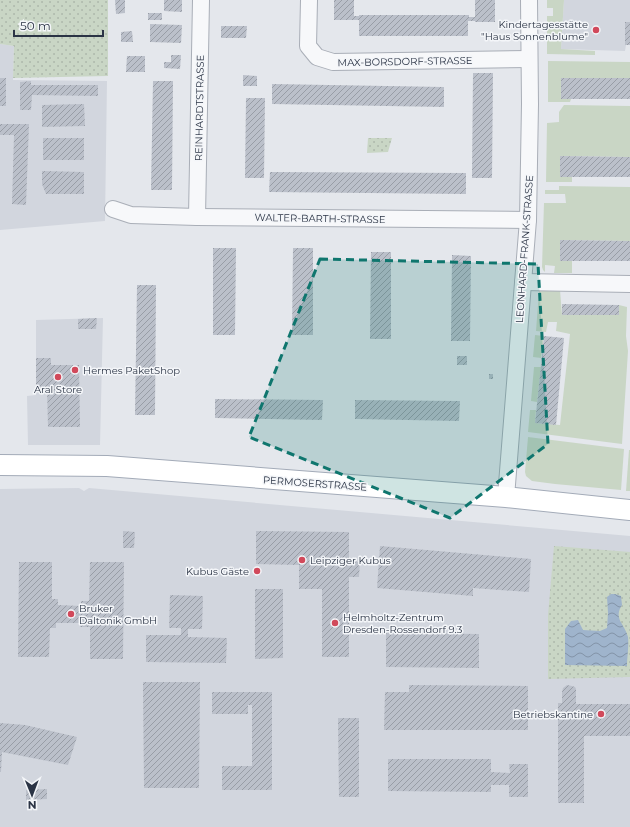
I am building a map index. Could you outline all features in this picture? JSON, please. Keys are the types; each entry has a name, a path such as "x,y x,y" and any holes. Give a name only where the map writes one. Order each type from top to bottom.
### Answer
{"main road":[{"name":"PERMOSERSTRASSE","path":"0,465 107,466 506,497 630,510"}],"street":[{"name":"REINHARDTSTRASSE","path":"197,217 201,0"},
{"name":"MAX-BORSDORF-STRASSE","path":"308,0 308,46 317,58 333,62 529,59"},
{"name":"LEONHARD-FRANK-STRASSE","path":"506,497 528,220 530,104 529,0"},
{"name":"WALTER-BARTH-STRASSE","path":"113,209 131,215 197,217 528,220"},
{"path":"523,282 630,284"}],"highlighted area":[{"path":"320,259 538,264 548,444 450,518 249,437"}],"shaded area":[{"name":"Kindertagesstätte \"Haus Sonnenblume\"","path":"564,0 630,0 630,45 626,45 625,51 561,49"},
{"path":"0,44 14,46 13,80 107,81 105,221 0,230"},
{"path":"103,318 100,445 28,445 27,396 36,395 36,320"},
{"path":"79,488 84,491 89,488 630,536 630,827 0,827 0,489"}],"green space":[{"path":"0,0 108,0 108,76 13,78 14,46 0,44"},
{"path":"547,0 564,0 561,49 595,51 595,55 547,54 547,16 553,16 553,8 547,8"},
{"path":"548,61 630,62 630,78 571,99 570,102 548,102"},
{"path":"564,105 630,106 630,157 561,156 572,177 572,182 546,182 547,123 559,122 559,112"},
{"path":"368,138 392,138 388,152 367,153"},
{"path":"559,186 630,187 630,241 560,240 560,260 572,261 572,273 554,273 555,266 545,265 545,272 542,267 544,203 566,203 565,194 545,194 545,190 559,190"},
{"path":"560,290 562,315 619,315 619,305 627,307 626,336 628,351 622,444 528,432 530,410 536,410 535,423 560,425 570,334 556,331 557,322 548,322 546,332 536,331 539,291"},
{"path":"535,335 544,336 541,358 533,357"},
{"path":"534,367 541,367 537,402 531,401"},
{"path":"528,437 624,449 621,490 532,481 526,476 525,472"},
{"path":"629,450 630,491 626,491"},
{"path":"554,546 630,552 630,677 548,679 548,615"}],"water":[{"path":"611,594 621,596 622,605 619,618 627,632 628,637 627,666 565,665 565,629 571,621 578,620 583,630 600,631 607,628 607,597"}],"building":[{"path":"115,0 125,0 125,13 116,14"},
{"path":"164,0 182,0 182,12 164,11"},
{"path":"334,0 354,0 354,16 469,15 469,17 475,17 475,0 495,0 495,22 468,21 468,36 359,36 359,20 334,20"},
{"path":"148,13 162,13 162,20 148,20"},
{"path":"625,22 630,22 630,45 625,45"},
{"path":"150,24 182,25 181,43 150,42"},
{"path":"221,26 247,26 246,38 221,38"},
{"path":"132,31 133,42 121,42 121,32"},
{"path":"171,55 181,55 180,69 164,68 164,62 171,62"},
{"path":"127,56 145,56 145,72 126,72"},
{"path":"473,73 493,73 492,178 472,178"},
{"path":"243,75 257,76 257,86 243,86"},
{"path":"0,78 6,78 6,106 0,106"},
{"path":"561,78 630,78 630,99 561,99"},
{"path":"31,81 31,85 98,85 98,96 32,95 31,110 20,110 20,82"},
{"path":"153,81 173,81 172,190 151,190"},
{"path":"272,84 444,87 444,107 272,104"},
{"path":"246,98 265,98 264,178 245,178"},
{"path":"84,104 85,126 42,127 42,105"},
{"path":"0,124 29,124 26,205 12,204 14,135 0,135"},
{"path":"43,138 84,138 84,160 43,160"},
{"path":"560,156 630,157 630,177 560,177"},
{"path":"42,171 84,172 84,194 46,194 42,184"},
{"path":"270,172 466,173 466,194 269,192"},
{"path":"560,240 630,241 630,261 560,261"},
{"path":"213,248 236,248 235,335 213,335"},
{"path":"293,248 313,248 313,335 292,335"},
{"path":"371,252 391,252 391,339 370,339"},
{"path":"452,255 471,256 470,341 451,341"},
{"path":"137,285 156,285 155,415 135,415"},
{"path":"562,304 619,305 619,315 562,315"},
{"path":"97,318 96,329 78,329 78,319"},
{"path":"544,336 564,338 556,425 535,423"},
{"path":"457,356 467,356 467,365 457,365"},
{"path":"36,358 51,358 51,365 79,365 80,427 48,427 47,388 36,389"},
{"path":"489,374 493,374 493,379 489,379"},
{"path":"215,399 323,400 322,420 215,418"},
{"path":"355,400 460,401 459,421 355,419"},
{"path":"123,531 135,532 134,548 123,548"},
{"name":"Leipziger Kubus","path":"256,531 349,532 349,561 360,562 359,577 349,577 349,657 322,657 322,589 299,589 299,565 256,564"},
{"path":"380,546 531,559 529,592 473,588 473,596 377,588"},
{"name":"Bruker Daltonik GmbH","path":"19,562 52,562 52,599 58,599 58,605 81,606 81,601 89,601 90,562 124,562 123,659 90,659 90,627 80,627 80,623 56,623 56,628 50,628 49,657 18,657"},
{"path":"255,589 283,589 283,658 255,659"},
{"path":"170,595 203,596 202,629 188,629 188,637 227,638 226,663 146,662 146,635 181,635 181,628 169,628"},
{"path":"386,633 479,634 479,668 386,667"},
{"path":"143,682 200,682 199,788 144,788"},
{"path":"409,685 528,686 528,730 384,730 385,692 409,692"},
{"path":"567,685 575,687 576,689 576,704 630,704 630,736 584,736 584,803 558,803 558,703 562,703 563,688"},
{"path":"212,692 272,692 272,790 222,790 222,766 252,766 252,705 248,705 248,714 212,714"},
{"path":"338,718 359,718 359,797 339,797"},
{"path":"0,723 25,725 77,737 68,765 2,752 0,772"},
{"path":"388,759 491,759 491,772 510,773 509,764 528,764 528,797 509,797 509,785 491,785 491,792 388,791"},
{"path":"47,789 47,799 26,800 26,790"}],"place":[{"name":"Kindertagesstätte \"Haus Sonnenblume\"","path":"596,30"},
{"name":"Hermes PaketShop","path":"75,370"},
{"name":"Aral Store","path":"58,377"},
{"name":"Leipziger Kubus","path":"302,560"},
{"name":"Kubus Gäste","path":"257,571"},
{"name":"Bruker Daltonik GmbH","path":"71,614"},
{"name":"Helmholtz-Zentrum Dresden-Rossendorf 9.3","path":"335,623"},
{"name":"Betriebskantine","path":"601,714"}]}
